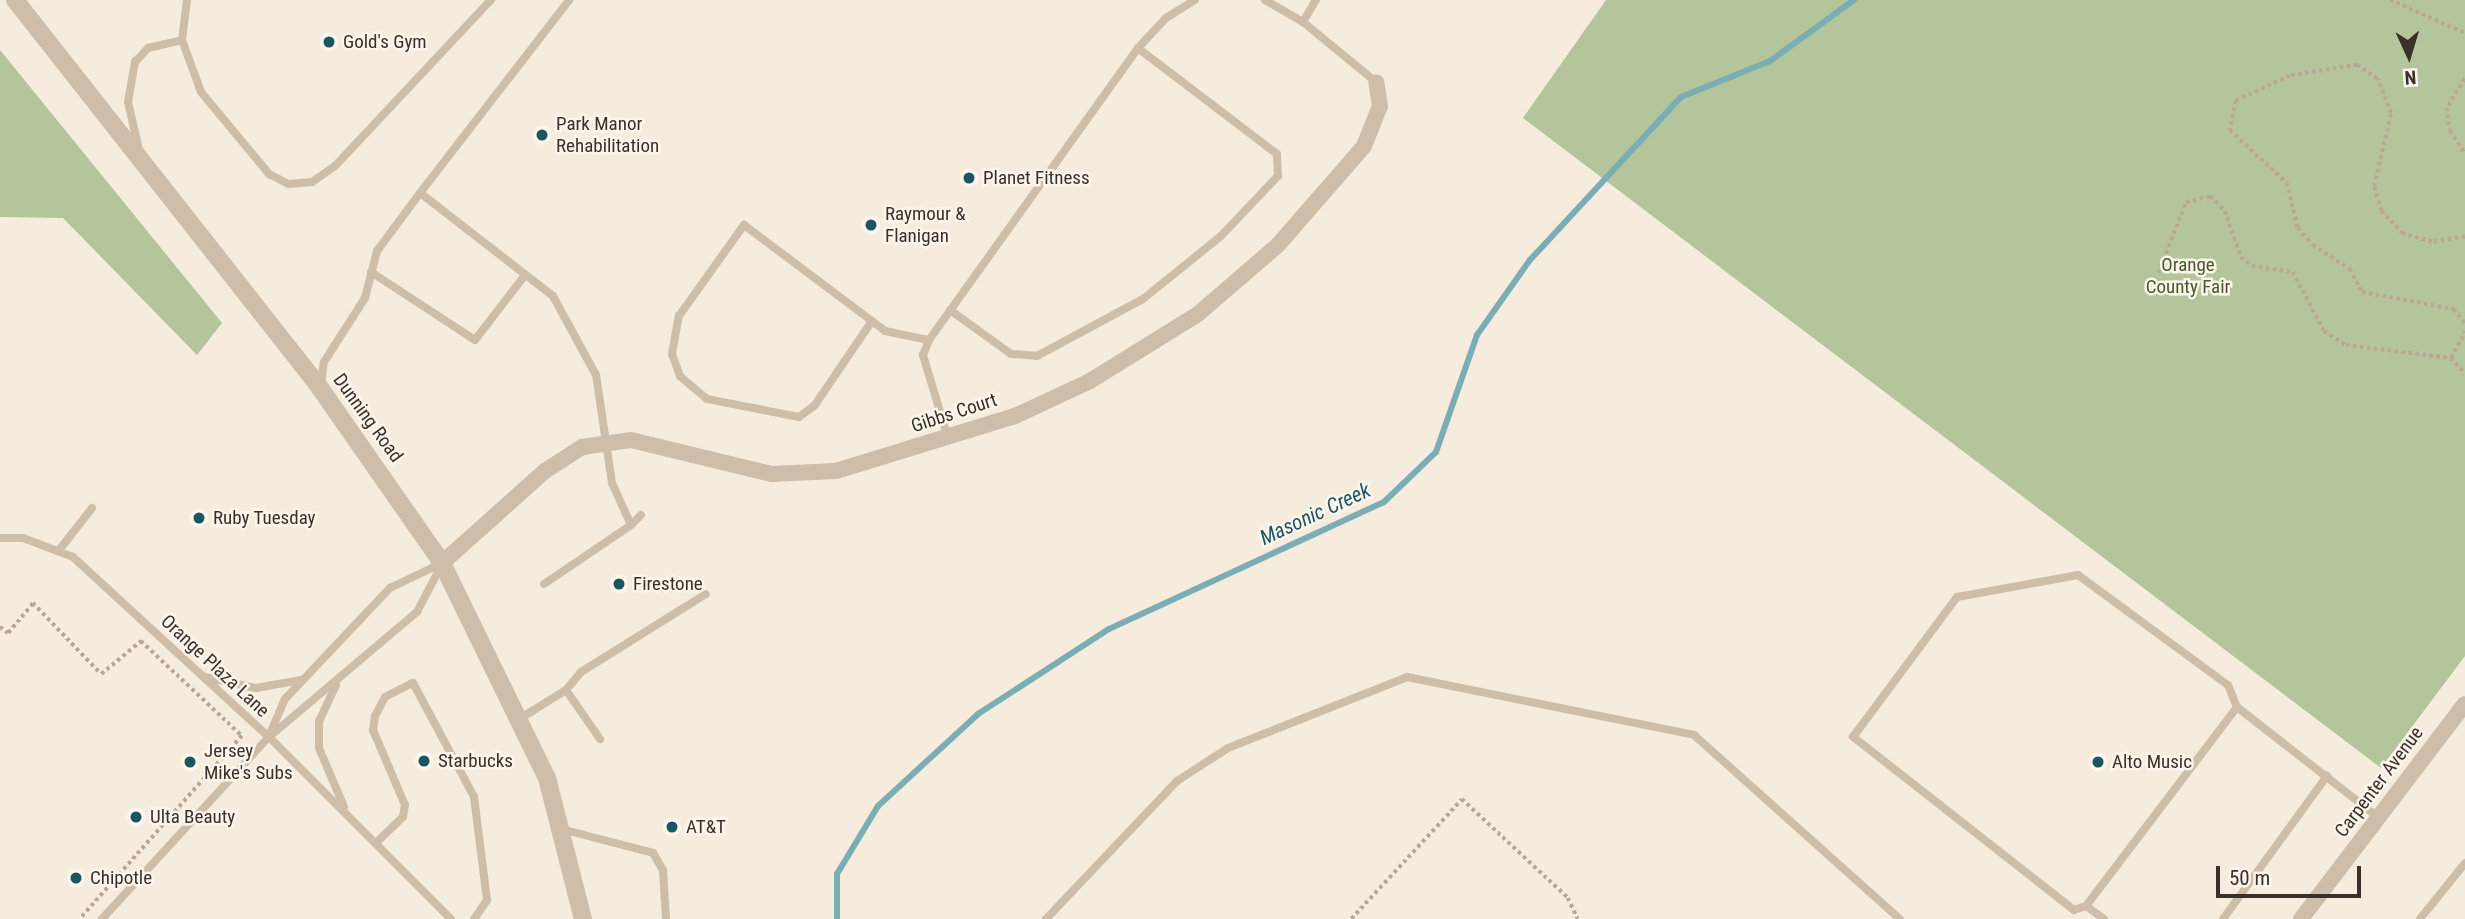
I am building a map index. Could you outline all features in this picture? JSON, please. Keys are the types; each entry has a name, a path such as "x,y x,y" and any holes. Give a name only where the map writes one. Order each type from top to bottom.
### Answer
{"street":[{"name":"Dunning Road","path":"15,0 320,388 442,563 521,718 565,830 583,919"},
{"name":"Gibbs Court","path":"442,563 564,457 608,444 631,440 798,476 948,438 1100,375 1198,314 1250,271 1364,146 1380,106 1376,82"},
{"name":"Carpenter Avenue","path":"2301,919 2378,817 2460,721 2465,704"}],"lane":[{"path":"187,0 182,40 201,92 269,174 289,184 312,182 335,166 491,0"},
{"path":"320,388 324,362 365,298 377,251 569,0"},
{"path":"948,438 923,355 929,340 1138,48 1166,18 1195,0"},
{"path":"1265,0 1303,22 1376,82"},
{"path":"1303,22 1316,0"},
{"path":"144,166 128,82 148,48 182,40"},
{"path":"950,310 1011,354 1037,356 1143,299 1221,236 1278,176 1277,154 1138,48"},
{"path":"420,193 553,296 596,375 612,483 631,525"},
{"path":"872,321 815,405 789,419 707,399 680,376 672,354 679,316 744,225 872,321 916,342 929,340"},
{"path":"371,272 475,340 525,275"},
{"path":"0,538 60,549 93,508"},
{"path":"544,584 631,525 641,515"},
{"name":"Orange Plaza Lane","path":"60,549 269,737 301,680 390,588 442,563"},
{"path":"102,919 269,737 417,612 442,563"},
{"path":"2237,707 2086,906 2074,910 1853,737 1957,597 2078,575 2228,685 2237,707 2378,817"},
{"path":"521,718 566,690 581,672 706,594"},
{"path":"203,676 256,688 301,680"},
{"path":"1046,919 1177,781 1228,748 1407,677 1694,735 1899,919"},
{"path":"340,679 319,721 319,748 346,813"},
{"path":"377,842 403,817 405,805 373,730 385,697 413,683 420,689 474,797 487,900 474,919"},
{"path":"566,690 600,739"},
{"path":"269,737 377,842 451,919"},
{"path":"2222,919 2328,776"},
{"path":"565,830 653,853 663,870 666,919"},
{"path":"2420,919 2465,863"},
{"path":"2086,906 2104,919"}],"path":[{"path":"2390,0 2465,33"},
{"path":"2465,237 2432,242 2403,234 2381,211 2374,186 2391,113 2377,79 2357,65 2290,76 2236,101 2230,130 2287,183 2298,228 2313,245 2350,268 2362,292 2454,309 2465,323"},
{"path":"2465,79 2447,108 2450,131 2465,153"},
{"path":"2158,273 2186,202 2211,196 2225,211 2241,257 2252,266 2293,272 2324,331 2380,352 2451,358 2465,373"},
{"path":"2451,358 2465,332"},
{"path":"0,627 8,633 33,603 101,674 141,641 242,736 80,919"},
{"path":"1351,919 1462,799 1568,898 1578,919"}],"green space":[{"name":"Orange County Fair","path":"1606,0 2465,0 2465,656 2381,768 1523,118"},
{"path":"0,50 222,323 197,355 63,218 0,217"}],"waterway":[{"name":"Masonic Creek","path":"837,919 837,874 878,806 978,714 1109,629 1384,502 1436,452 1477,335 1530,260 1681,97 1770,61 1854,0"}],"place":[{"name":"Gold's Gym","path":"329,42"},
{"name":"Park Manor Rehabilitation","path":"542,135"},
{"name":"Planet Fitness","path":"969,178"},
{"name":"Raymour & Flanigan","path":"871,225"},
{"name":"Ruby Tuesday","path":"199,518"},
{"name":"Firestone","path":"619,584"},
{"name":"Starbucks","path":"424,761"},
{"name":"Jersey Mike's Subs","path":"190,762"},
{"name":"Alto Music","path":"2098,762"},
{"name":"Ulta Beauty","path":"136,817"},
{"name":"AT&T","path":"672,827"},
{"name":"Chipotle","path":"76,878"}]}
